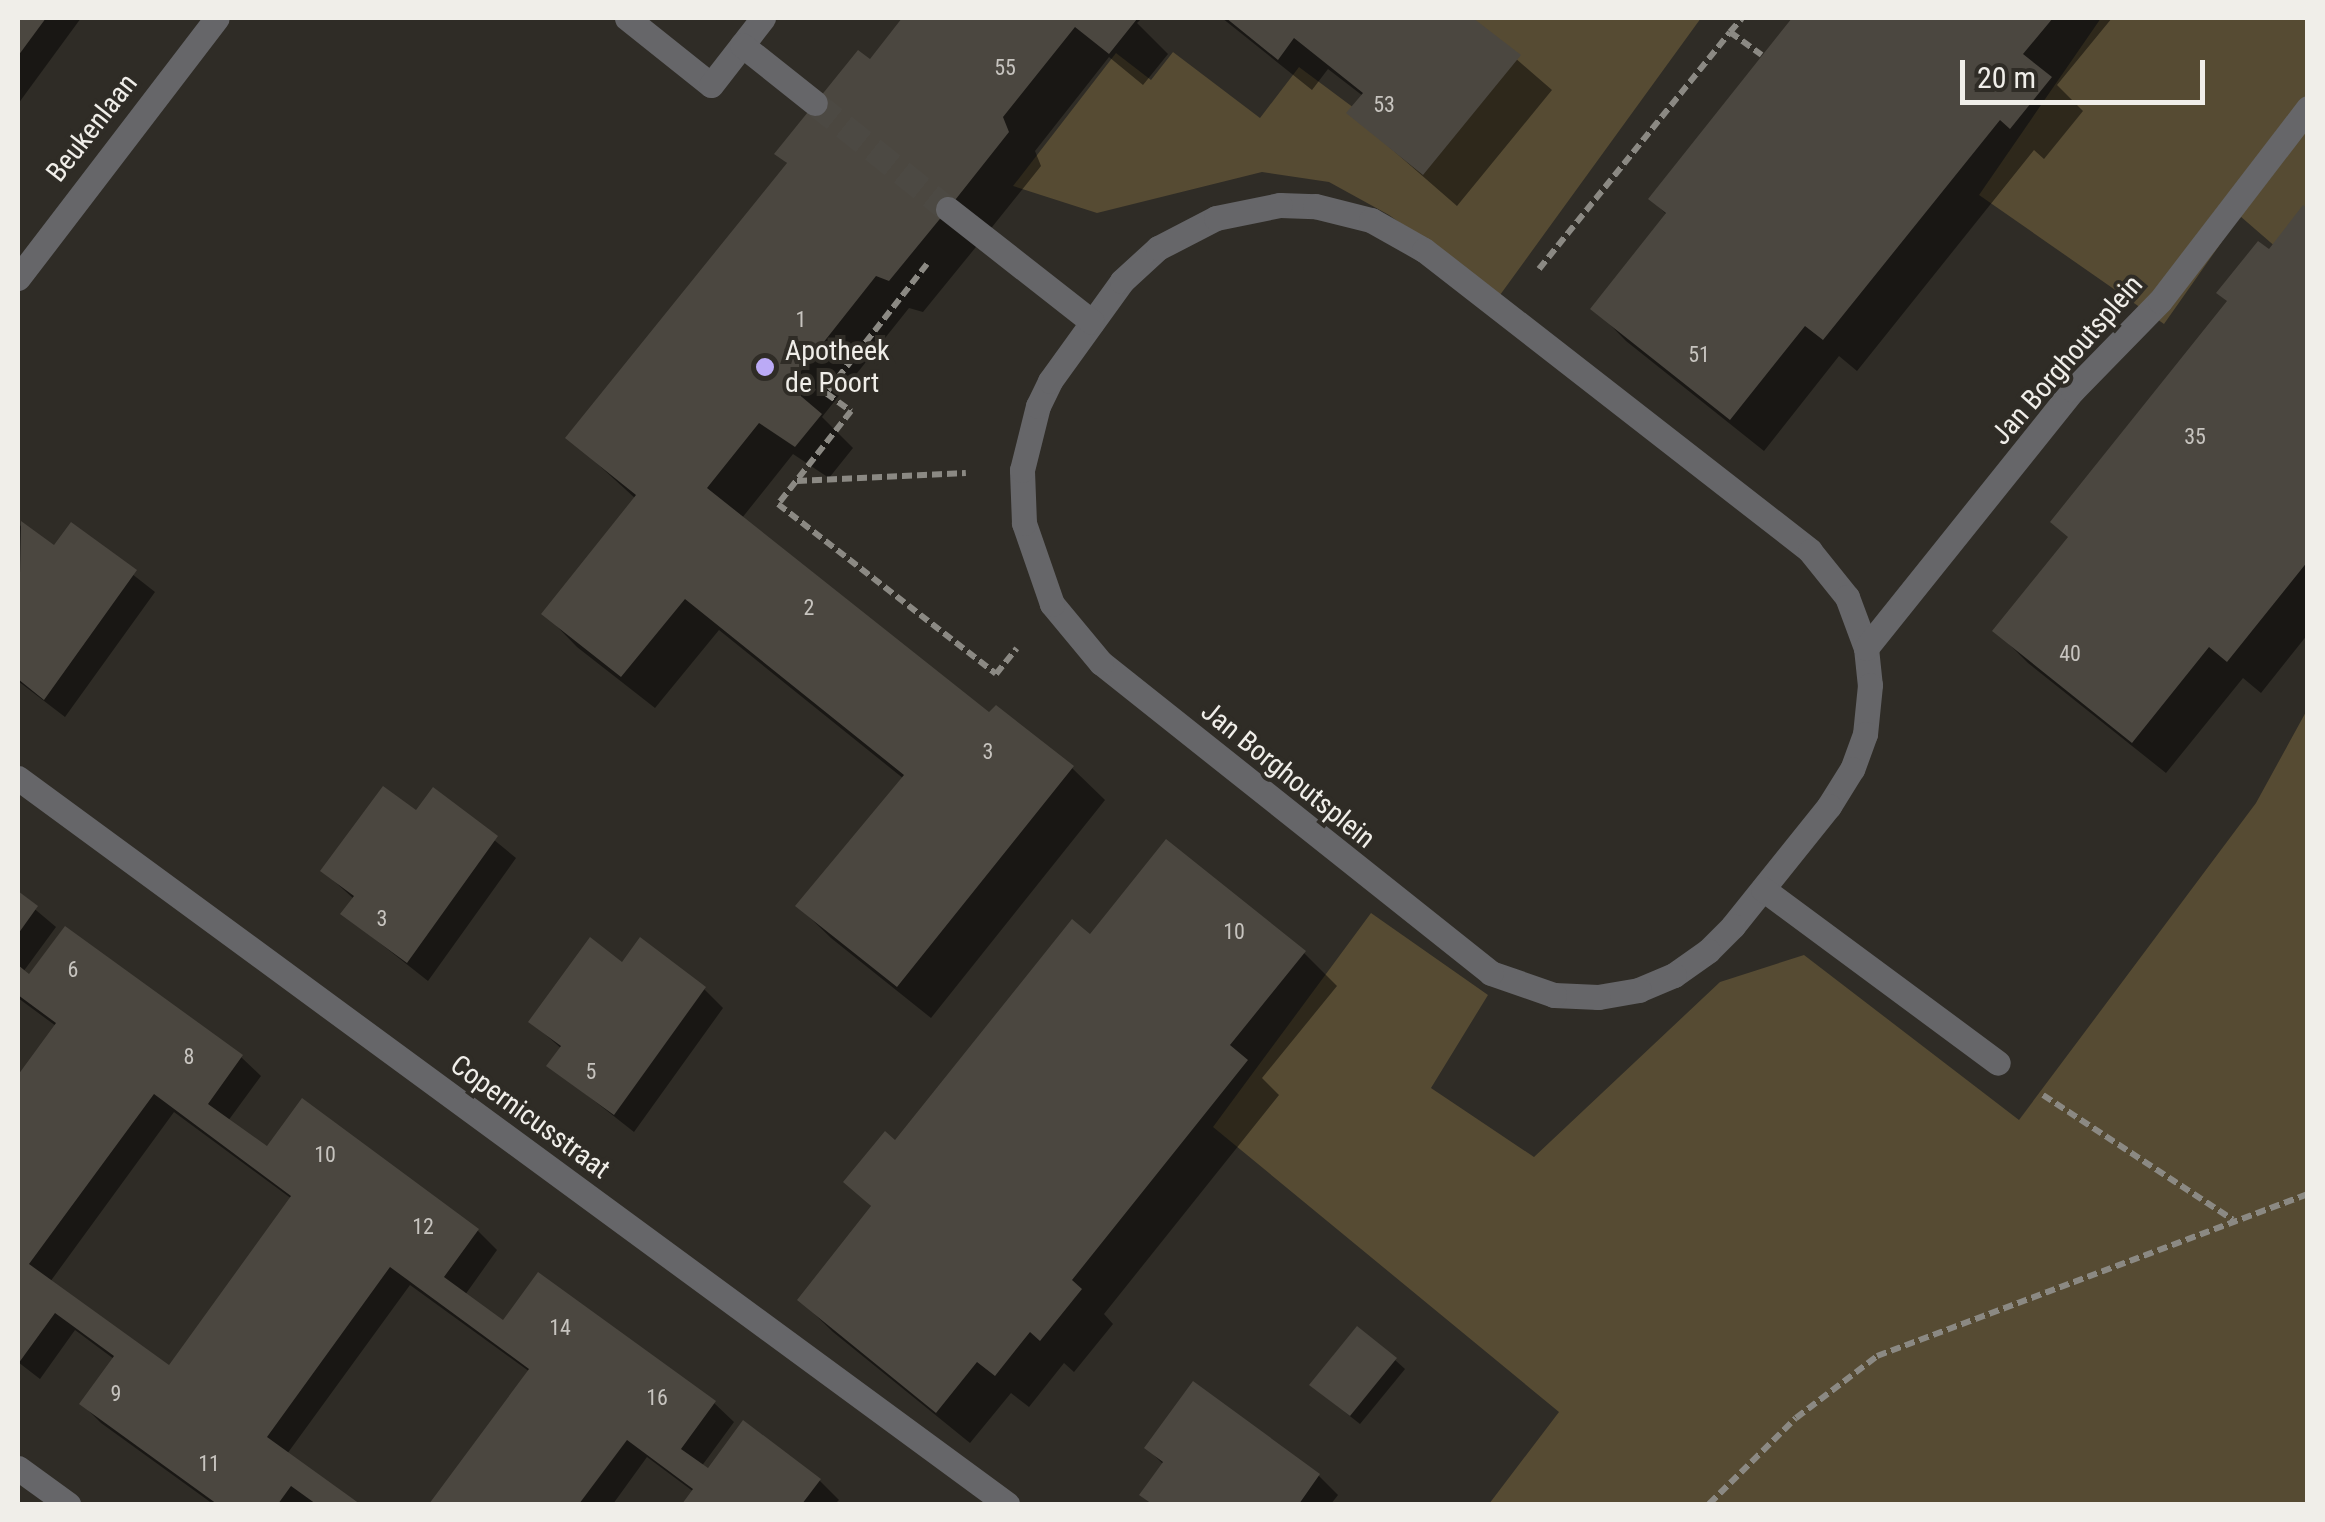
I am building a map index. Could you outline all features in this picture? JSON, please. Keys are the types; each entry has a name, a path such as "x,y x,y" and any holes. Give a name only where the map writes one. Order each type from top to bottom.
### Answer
{"street":[{"name":"Beukenlaan","path":"18,278 217,18"},
{"path":"626,18 711,84 763,18"},
{"path":"742,45 815,103"},
{"name":"Jan Borghoutsplein","path":"1866,648 2073,390 2160,301 2308,108"},
{"name":"Jan Borghoutsplein","path":"1280,205 1330,209 1396,231 1504,313 1810,551 1847,597 1866,648 1869,709 1852,769 1829,806 1708,952 1674,975 1639,990 1598,998 1554,995 1517,985 1478,964 1101,663 1052,604 1034,564 1024,523 1022,470 1044,393 1092,322 1136,267 1189,229 1250,209 1280,205"},
{"path":"955,214 1092,322"},
{"name":"Copernicusstraat","path":"18,778 1007,1504"},
{"path":"1763,889 1998,1063"},
{"path":"18,1468 68,1504"}],"path":[{"path":"1504,313 1742,18"},
{"path":"1730,32 1762,56"},
{"path":"955,214 826,393 851,411 778,504 996,674 1052,604"},
{"path":"797,480 1022,470"},
{"path":"1998,1063 2234,1221"},
{"path":"1709,1504 1796,1418 1877,1356 2308,1194"}],"shaded area":[{"path":"1423,18 1701,18 1500,295 1389,215 1329,182 1262,172 1097,213 1013,186 1116,53 1151,80 1173,52 1260,118 1299,67 1354,108"},
{"path":"2101,18 2307,18 2307,225 2285,255 2240,216 2164,324 1979,195"},
{"path":"2307,710 2307,1504 1489,1504 1559,1412 1213,1127 1371,913 1488,995 1431,1088 1534,1157 1720,982 1804,955 2019,1120 2256,803"}],"building":[{"path":"18,18 46,18 18,56"},
{"path":"902,18 1137,19 1109,54 1075,27 1003,117 1009,132 948,209 889,281 876,276 789,386 822,414 795,447 759,423 707,488 989,712 996,705 1074,766 897,987 795,906 904,775 685,599 621,677 541,614 636,495 565,438 787,163 774,154 858,50 870,59"},
{"path":"1226,18 1473,18 1521,55 1423,175 1346,113 1363,93 1294,38 1278,60"},
{"path":"1792,18 2053,18 2023,54 2052,77 2010,129 2000,120 1823,340 1805,326 1730,420 1590,309 1666,213 1648,199"},
{"path":"2303,205 2308,209 2308,561 2227,662 2209,647 2132,743 1992,631 2068,537 2050,522 2227,301 2216,293 2258,241 2269,249"},
{"path":"21,521 54,545 71,522 137,570 44,700 18,679"},
{"path":"383,786 416,810 433,787 498,836 407,963 340,914 354,896 320,871"},
{"path":"1166,839 1306,951 1230,1045 1248,1060 1072,1280 1082,1289 1040,1341 1030,1332 995,1376 977,1362 936,1413 797,1300 871,1206 843,1182 885,1131 895,1140 1072,919 1090,934"},
{"path":"18,891 38,906 18,934"},
{"path":"65,926 243,1055 208,1104 267,1146 302,1098 479,1229 444,1277 503,1320 538,1272 716,1401 681,1449 708,1468 743,1420 821,1479 802,1504 682,1504 693,1489 627,1440 579,1504 429,1504 529,1369 390,1267 267,1437 360,1504 316,1504 291,1486 278,1504 217,1504 79,1404 114,1356 55,1313 18,1364 18,1075 56,1023 18,995 18,965 29,974","holes":["154,1094 291,1196 169,1365 29,1264"]},
{"path":"590,937 622,962 640,937 706,987 614,1115 546,1066 561,1046 528,1022"},
{"path":"1357,1326 1397,1358 1350,1416 1309,1385"},
{"path":"1193,1381 1320,1474 1299,1504 1152,1504 1139,1495 1163,1462 1144,1448"}],"tunnel":[{"path":"815,103 948,209"}],"place":[{"name":"Apotheek de Poort","path":"765,367"}]}
